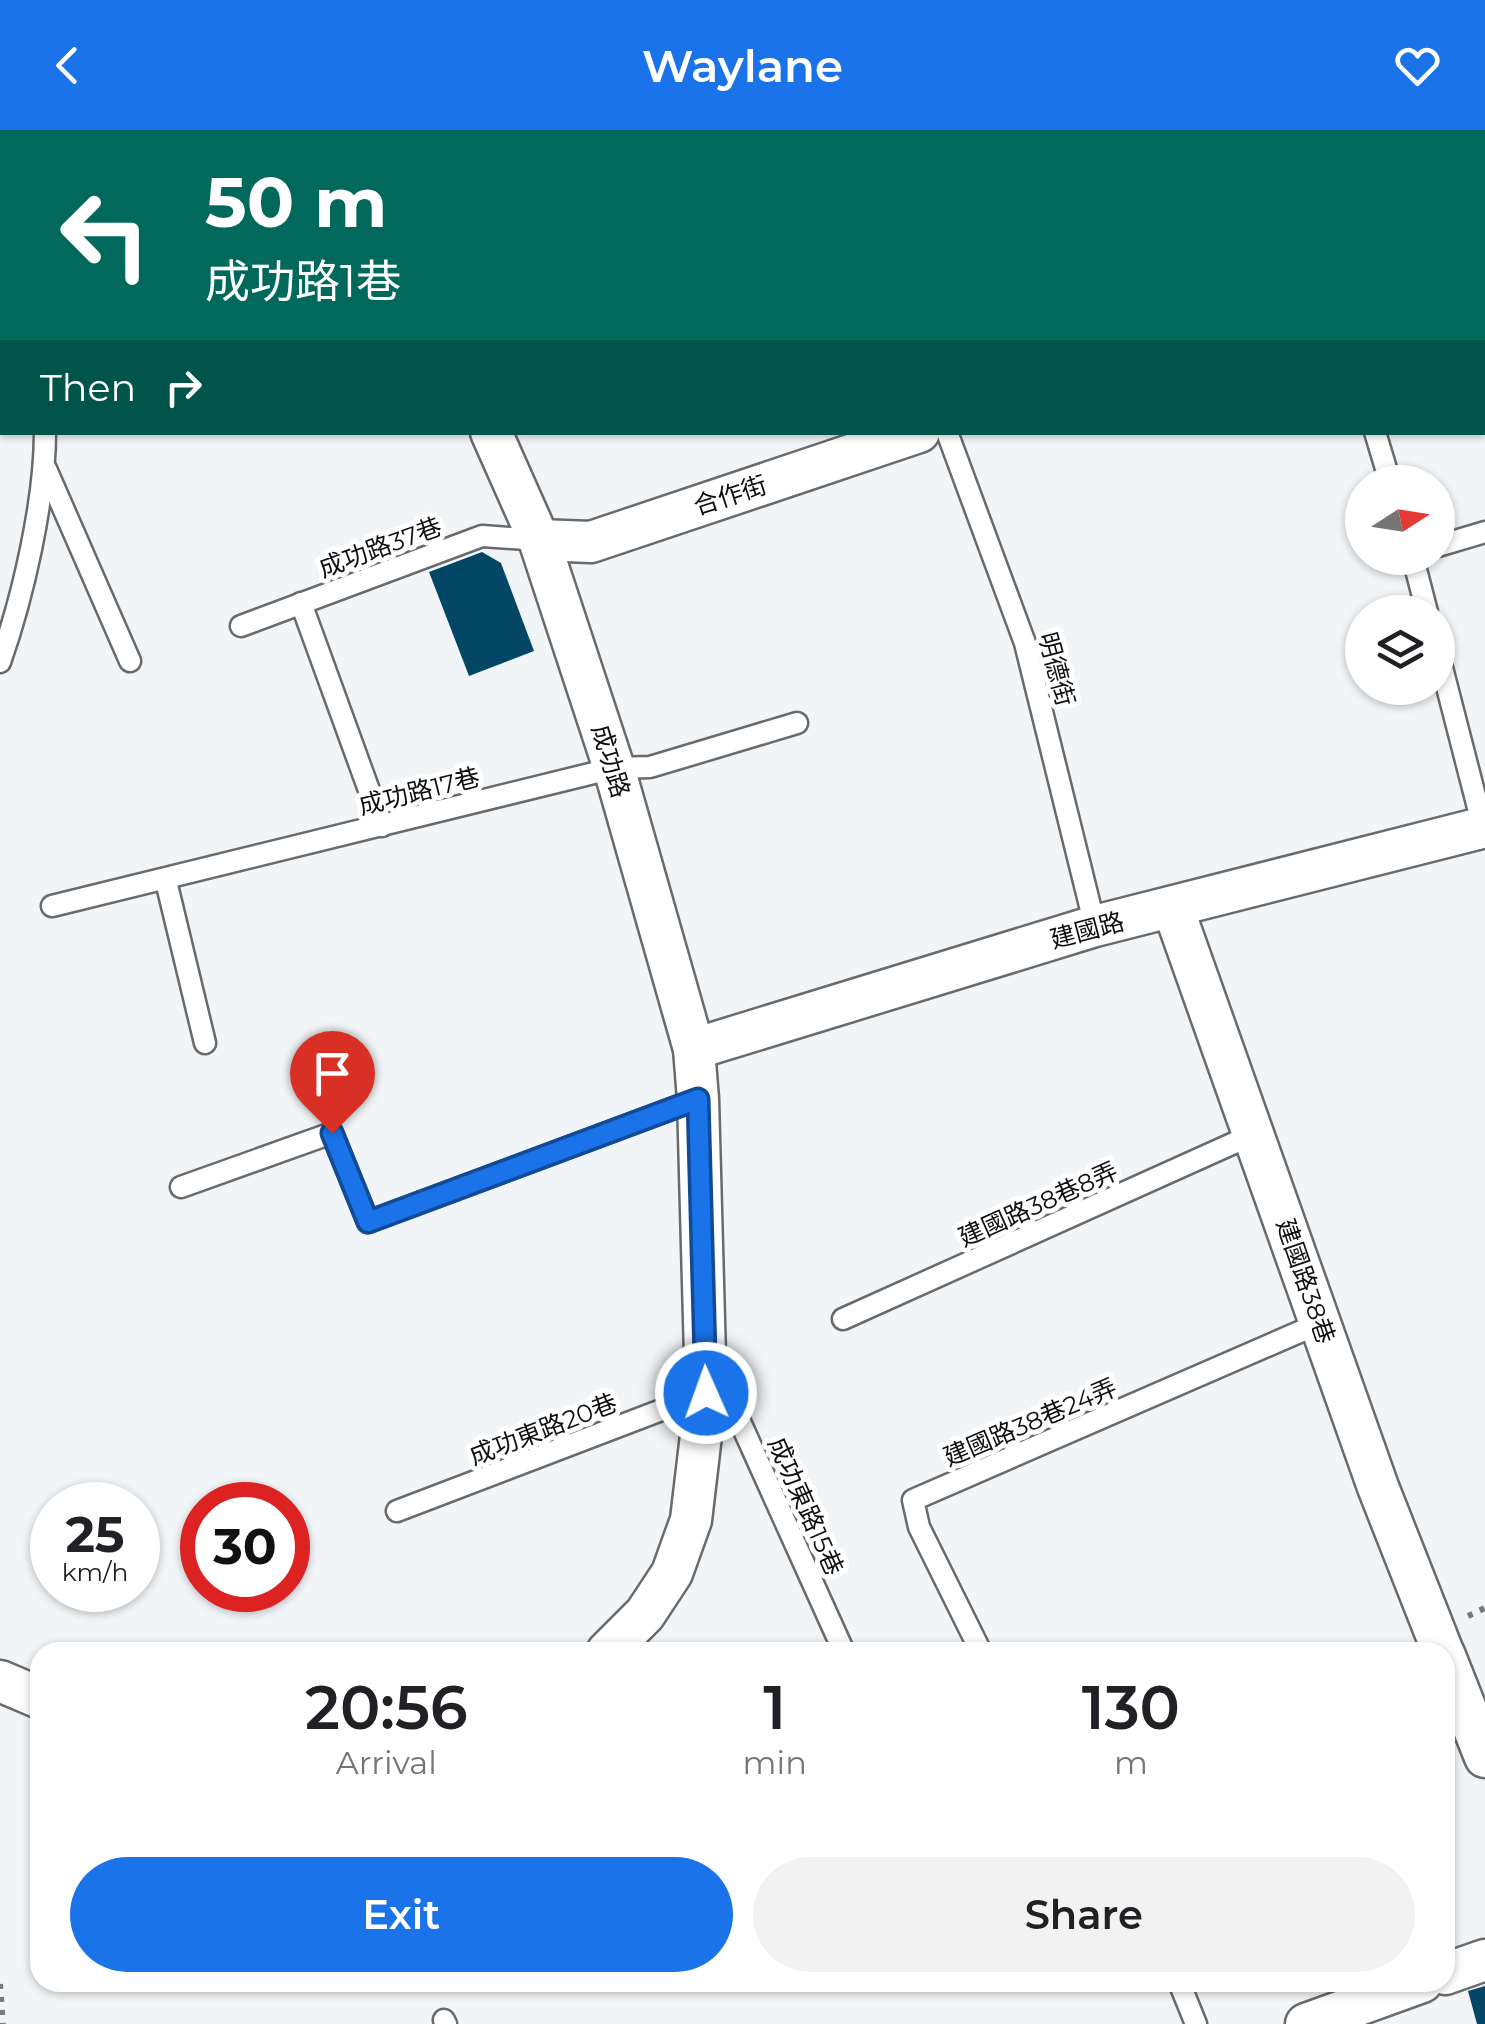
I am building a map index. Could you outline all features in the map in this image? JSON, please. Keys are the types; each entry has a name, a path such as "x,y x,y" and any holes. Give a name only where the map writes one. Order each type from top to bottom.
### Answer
{"street":[{"name":"成功路","path":"492,435 539,540 614,768 694,1049 706,1393 690,1520 672,1573 645,1614 617,1642"},
{"name":"合作街","path":"539,540 591,542 910,435"},
{"name":"建國路","path":"694,1049 1095,926 1484,827"},
{"name":"建國路38巷","path":"1172,908 1378,1487 1439,1642"},
{"path":"0,1681 30,1694"},
{"name":"建國路38巷","path":"1455,1681 1485,1756"},
{"path":"1455,1970 1485,1960"},
{"path":"1306,2024 1394,1992"}],"lane":[{"path":"0,662 10,587 45,467 45,435"},
{"name":"明德街","path":"948,435 1025,643 1095,926"},
{"path":"1376,435 1385,465"},
{"path":"45,467 130,661"},
{"path":"1455,541 1485,532"},
{"name":"成功路37巷","path":"241,626 482,536 539,540"},
{"path":"302,603 382,826"},
{"path":"1452,705 1484,827"},
{"name":"成功路17巷","path":"52,906 614,768 650,767 797,723"},
{"path":"166,880 205,1043"},
{"path":"180,1186 332,1133 368,1222 698,1099"},
{"name":"建國路38巷8弄","path":"843,1319 1254,1134"},
{"name":"建國路38巷24弄","path":"976,1642 919,1527 913,1500 1320,1323"},
{"name":"成功東路20巷","path":"397,1511 706,1393"},
{"name":"成功東路15巷","path":"706,1393 738,1415 840,1642"},
{"path":"1183,1992 1196,2024"}],"path":[{"path":"0,1984 4,2024"}],"building":[{"path":"482,552 501,563 534,651 469,676 429,572"},
{"path":"1485,1986 1485,2024 1477,2024 1468,1991"}],"route":[{"path":"332,1133 368,1222 698,1099 706,1393"}]}
